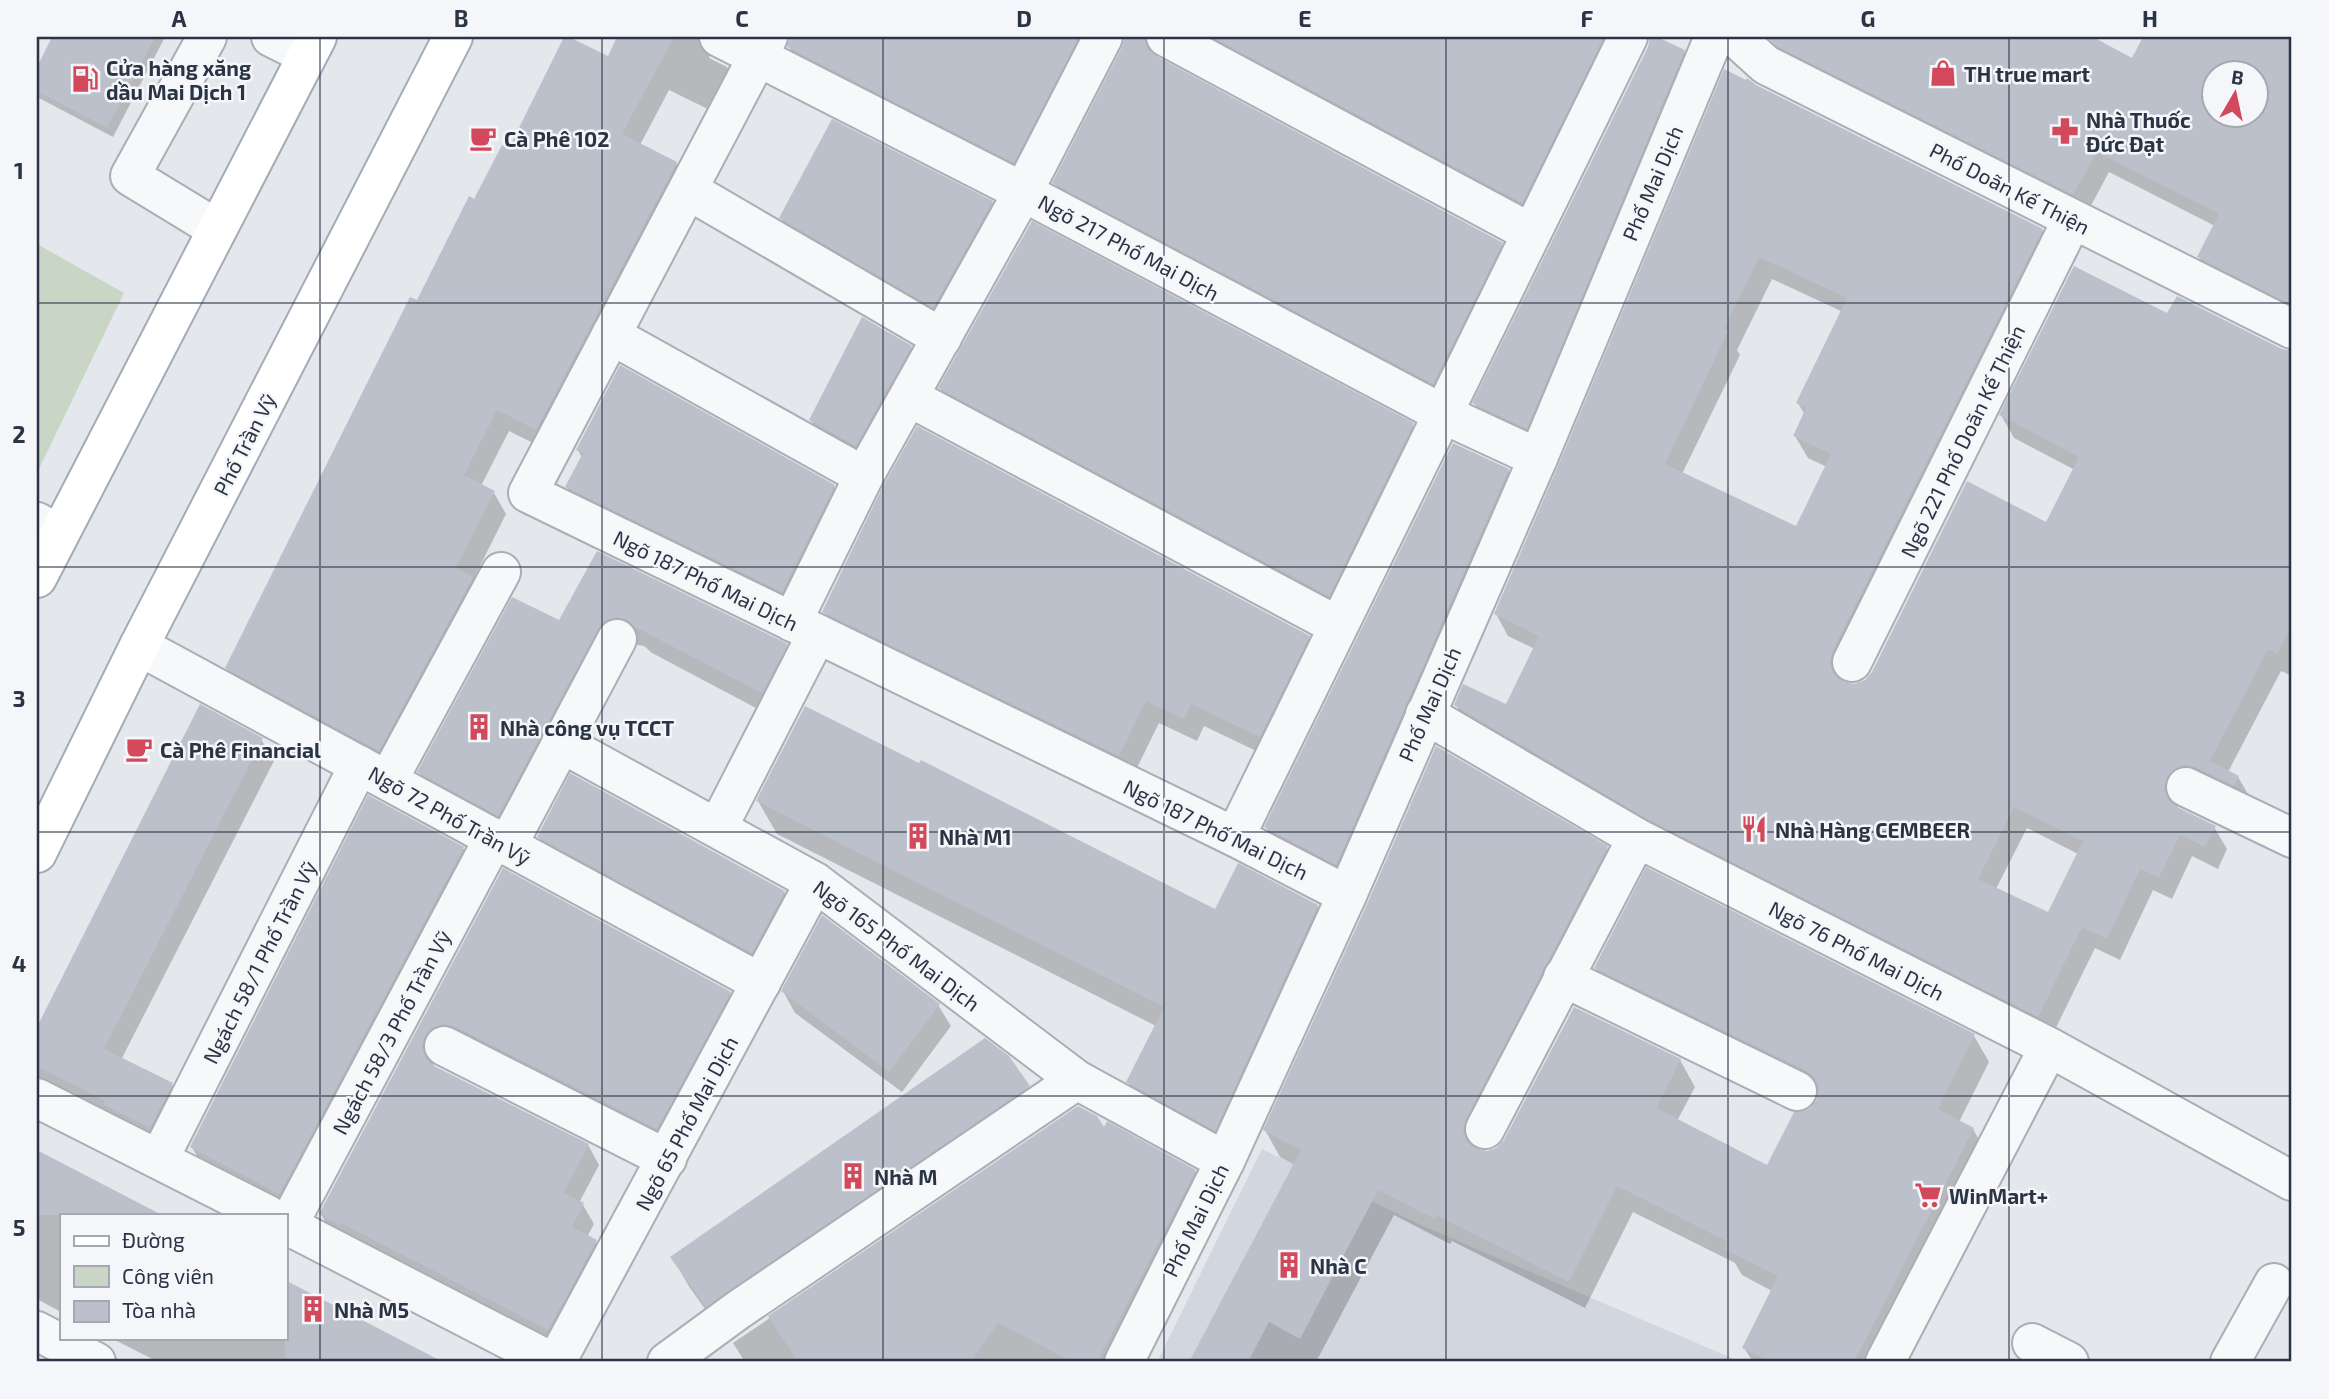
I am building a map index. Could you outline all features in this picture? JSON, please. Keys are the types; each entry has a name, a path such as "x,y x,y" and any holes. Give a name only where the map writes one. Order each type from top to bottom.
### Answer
{"main road":[{"name":"Phố Trần Vỹ","path":"37,853 139,646 453,37"},
{"path":"37,578 48,528 217,229 312,46"}],"street":[{"path":"207,37 130,176 217,229"},
{"path":"271,37 312,46"},
{"name":"Ngõ 217 Phố Mai Dịch","path":"719,37 763,47 1023,192 1443,414 1538,458"},
{"path":"718,827 805,628 864,476 1023,192 1103,37"},
{"path":"1166,37 1531,233"},
{"path":"1235,837 1628,37"},
{"name":"Phố Mai Dịch","path":"1124,1362 1225,1161 1347,894 1538,458 1714,37"},
{"name":"Phố Doãn Kế Thiện","path":"1735,37 1766,65 2292,329"},
{"name":"Ngõ 187 Phố Mai Dịch","path":"763,47 528,493 1347,894"},
{"path":"688,190 942,338"},
{"name":"Ngõ 221 Phố Doãn Kế Thiện","path":"1852,662 2072,220"},
{"path":"611,335 864,476"},
{"path":"909,397 1338,626"},
{"name":"Ngách 58/1 Phố Trần Vỹ","path":"159,1159 374,772 501,572"},
{"name":"Ngách 58/3 Phố Trần Vỹ","path":"284,1214 500,842 561,743 617,639"},
{"name":"Ngõ 72 Phố Trần Vỹ","path":"139,646 761,983"},
{"name":"Ngõ 76 Phố Mai Dịch","path":"1425,714 1637,838 2049,1047 2292,1181"},
{"name":"Ngõ 165 Phố Mai Dịch","path":"561,743 718,827 815,883 1077,1080 1225,1161"},
{"path":"2186,787 2292,838"},
{"path":"1485,1129 1637,838"},
{"name":"Ngõ 65 Phố Mai Dịch","path":"554,1362 815,883"},
{"path":"1563,976 1797,1091"},
{"path":"444,1046 667,1159"},
{"path":"1885,1362 2049,1047"},
{"path":"667,1362 738,1310 1077,1080"},
{"path":"37,1098 266,1214"},
{"path":"287,1225 554,1362"},
{"path":"2230,1362 2274,1283"},
{"path":"37,1331 78,1358"},
{"path":"2032,1343 2068,1362"}],"shaded area":[{"path":"1262,1149 1423,1226 1741,1362 1157,1362"}],"green space":[{"path":"37,244 124,293 37,473"}],"building":[{"name":"Cửa hàng xăng dầu Mai Dịch 1","path":"52,37 155,37 107,128 37,91 37,67"},
{"path":"564,37 608,56 617,37 674,37 622,134 677,162 536,430 497,410 464,475 495,491 456,568 473,577 379,751 225,668 410,297 417,300 469,196 474,199 502,145 509,148"},
{"path":"790,37 1079,37 1014,163 787,47"},
{"path":"1125,37 1144,37 1147,48 1156,56 1503,243 1433,384 1052,183"},
{"path":"1212,37 1604,37 1522,203"},
{"path":"1650,37 1657,37 1685,50 1527,429 1472,403 1648,47"},
{"path":"2093,37 2132,58 2143,37 2292,37 2292,305 2197,257 2219,214 2097,152 2073,195 1778,47 1768,38"},
{"path":"1724,69 1746,80 1747,78 1756,85 2043,229 1832,652 1830,664 1834,675 1842,681 1854,684 1865,680 1872,672 1967,481 2046,522 2079,457 1999,415 2074,266 2167,313 2177,296 2282,349 2292,351 2292,624 2277,654 2268,649 2210,761 2239,776 2234,786 2195,767 2185,765 2174,769 2167,777 2164,788 2168,800 2177,807 2216,826 2205,847 2180,835 2159,877 2140,869 2107,939 2082,927 2038,1017 1647,819 1454,705 1463,684 1506,704 1539,636 1494,614","holes":["1759,257 1847,298 1796,403 1806,408 1793,436 1831,454 1796,526 1665,464 1728,331 1724,329","2014,807 2083,841 2048,912 1978,879"]},
{"path":"832,119 993,201 933,308 779,218"},
{"path":"1032,221 1414,423 1329,596 938,388"},
{"path":"862,317 912,346 856,446 809,420"},
{"path":"620,365 835,485 782,592 565,487 583,453 576,450"},
{"path":"917,426 1310,636 1260,737 1191,704 1184,719 1146,701 1119,756 822,612 883,486"},
{"path":"1453,443 1509,469 1336,865 1264,827"},
{"path":"597,551 788,644 762,693 635,627 627,619 616,617 605,621 598,629 498,816 417,772 512,597 559,620"},
{"path":"200,704 263,738 104,1049 173,1083 150,1128 37,1066 37,1027"},
{"path":"805,706 919,763 921,760 1215,909 1238,863 1318,905 1215,1131 1126,1082 1164,1007 756,801"},
{"path":"1436,746 1608,846 1466,1119 1463,1131 1466,1140 1474,1148 1487,1151 1496,1148 1504,1140 1574,1007 1681,1059 1656,1108 1767,1165 1794,1112 1809,1109 1816,1101 1819,1089 1815,1078 1807,1071 1594,968 1646,867 1975,1034 1938,1109 1974,1128 1854,1362 1771,1362 1742,1348 1778,1276 1724,1249 1728,1242 1617,1186 1569,1282 1436,1215 1435,1219 1378,1190 1300,1339 1269,1322 1248,1362 1189,1362 1301,1150 1263,1130"},
{"path":"570,773 785,891 752,953 537,837"},
{"path":"368,795 464,847 280,1193 277,1193 190,1147"},
{"path":"503,868 731,992 657,1129 454,1026 442,1024 432,1028 425,1036 422,1048 426,1058 434,1066 589,1144 564,1193 584,1203 572,1227 597,1240 548,1330 319,1214"},
{"path":"822,915 940,1004 889,1072 781,991"},
{"name":"Nhà M","path":"985,1038 1009,1056 1030,1086 706,1307 670,1257"},
{"path":"1078,1106 1097,1116 1104,1127 1107,1121 1196,1170 1097,1362 1073,1362 998,1323 971,1362 798,1362 768,1316"},
{"path":"37,1150 160,1214 60,1214 37,1215"},
{"name":"Nhà M5","path":"287,1281 443,1362 285,1362"}],"place":[{"name":"TH true mart","path":"1943,73"},
{"name":"Cửa hàng xăng dầu Mai Dịch 1","path":"85,79"},
{"name":"Nhà Thuốc Đức Đạt","path":"2065,131"},
{"name":"Cà Phê 102","path":"483,138"},
{"name":"Nhà công vụ TCCT","path":"479,727"},
{"name":"Cà Phê Financial","path":"139,749"},
{"name":"Nhà Hàng CEMBEER","path":"1754,829"},
{"name":"Nhà M1","path":"918,836"},
{"name":"Nhà M","path":"853,1176"},
{"name":"WinMart+","path":"1928,1195"},
{"name":"Nhà C","path":"1289,1265"},
{"name":"Nhà M5","path":"313,1309"}]}
